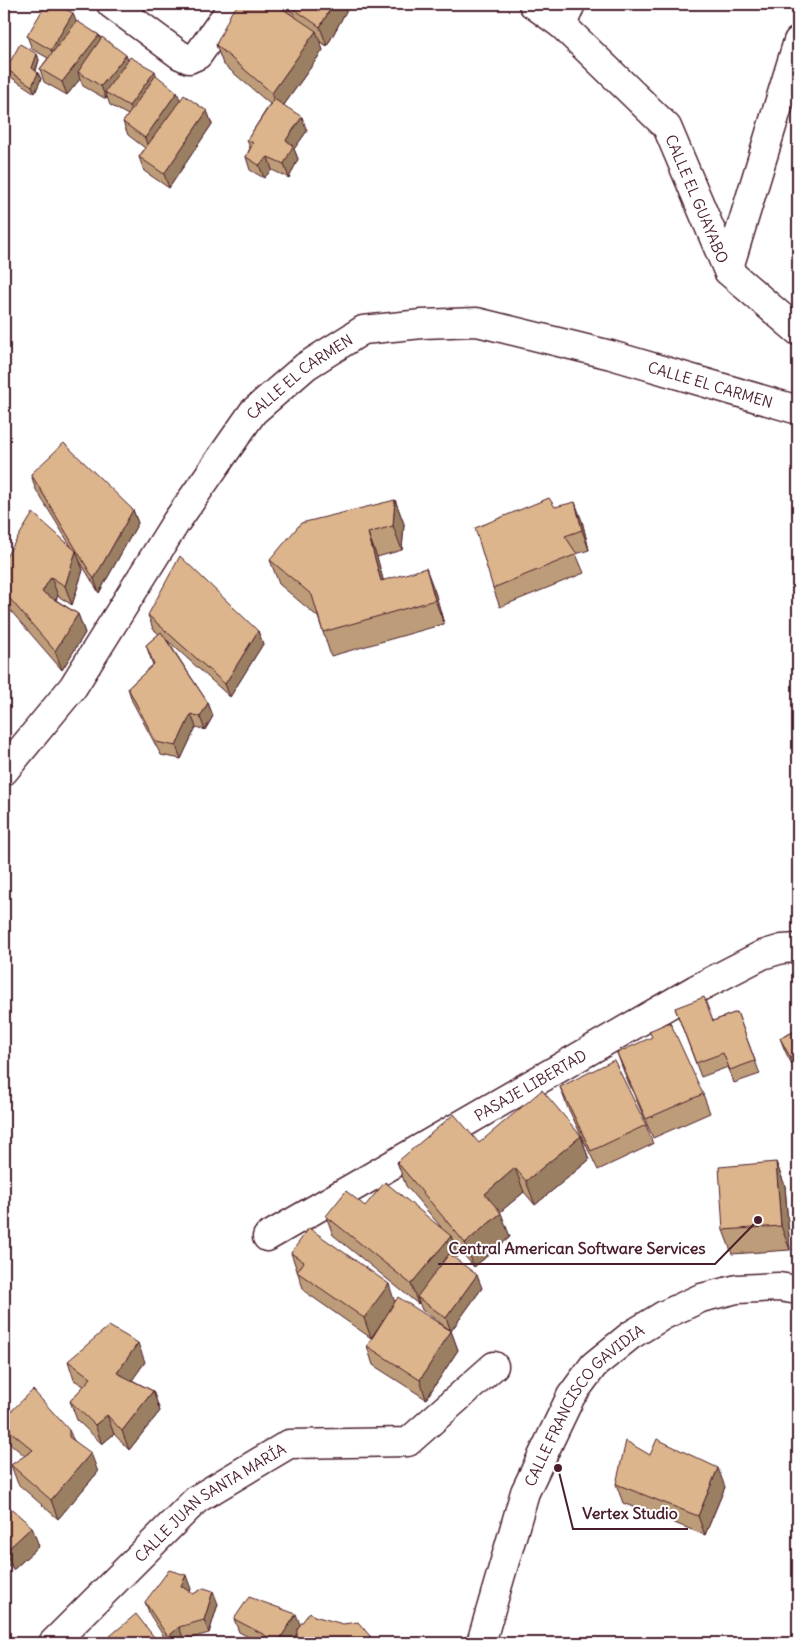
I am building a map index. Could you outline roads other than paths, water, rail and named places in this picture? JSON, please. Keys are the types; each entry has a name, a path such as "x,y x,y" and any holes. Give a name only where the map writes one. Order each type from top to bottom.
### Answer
{"street":[{"path":"111,4 188,59 198,54 234,4"},
{"name":"CALLE EL GUAYABO","path":"533,4 567,14 667,127 728,271 798,330"},
{"path":"728,271 798,41"},
{"name":"CALLE EL CARMEN","path":"4,771 73,687 176,522 253,412 306,366 363,330 422,324 477,322 610,355 798,410"},
{"name":"PASAJE LIBERTAD","path":"267,1237 696,988 762,956 782,949 798,948"},
{"name":"CALLE FRANCISCO GAVIDIA","path":"481,1643 525,1492 571,1396 594,1365 631,1335 701,1298 737,1289 779,1287 798,1290"},
{"name":"CALLE JUAN SANTA MARÍA","path":"53,1643 197,1499 289,1444 408,1442 494,1366"}],"place":[{"name":"Central American Software Services","path":"758,1220"},
{"name":"Vertex Studio","path":"558,1468"}]}
